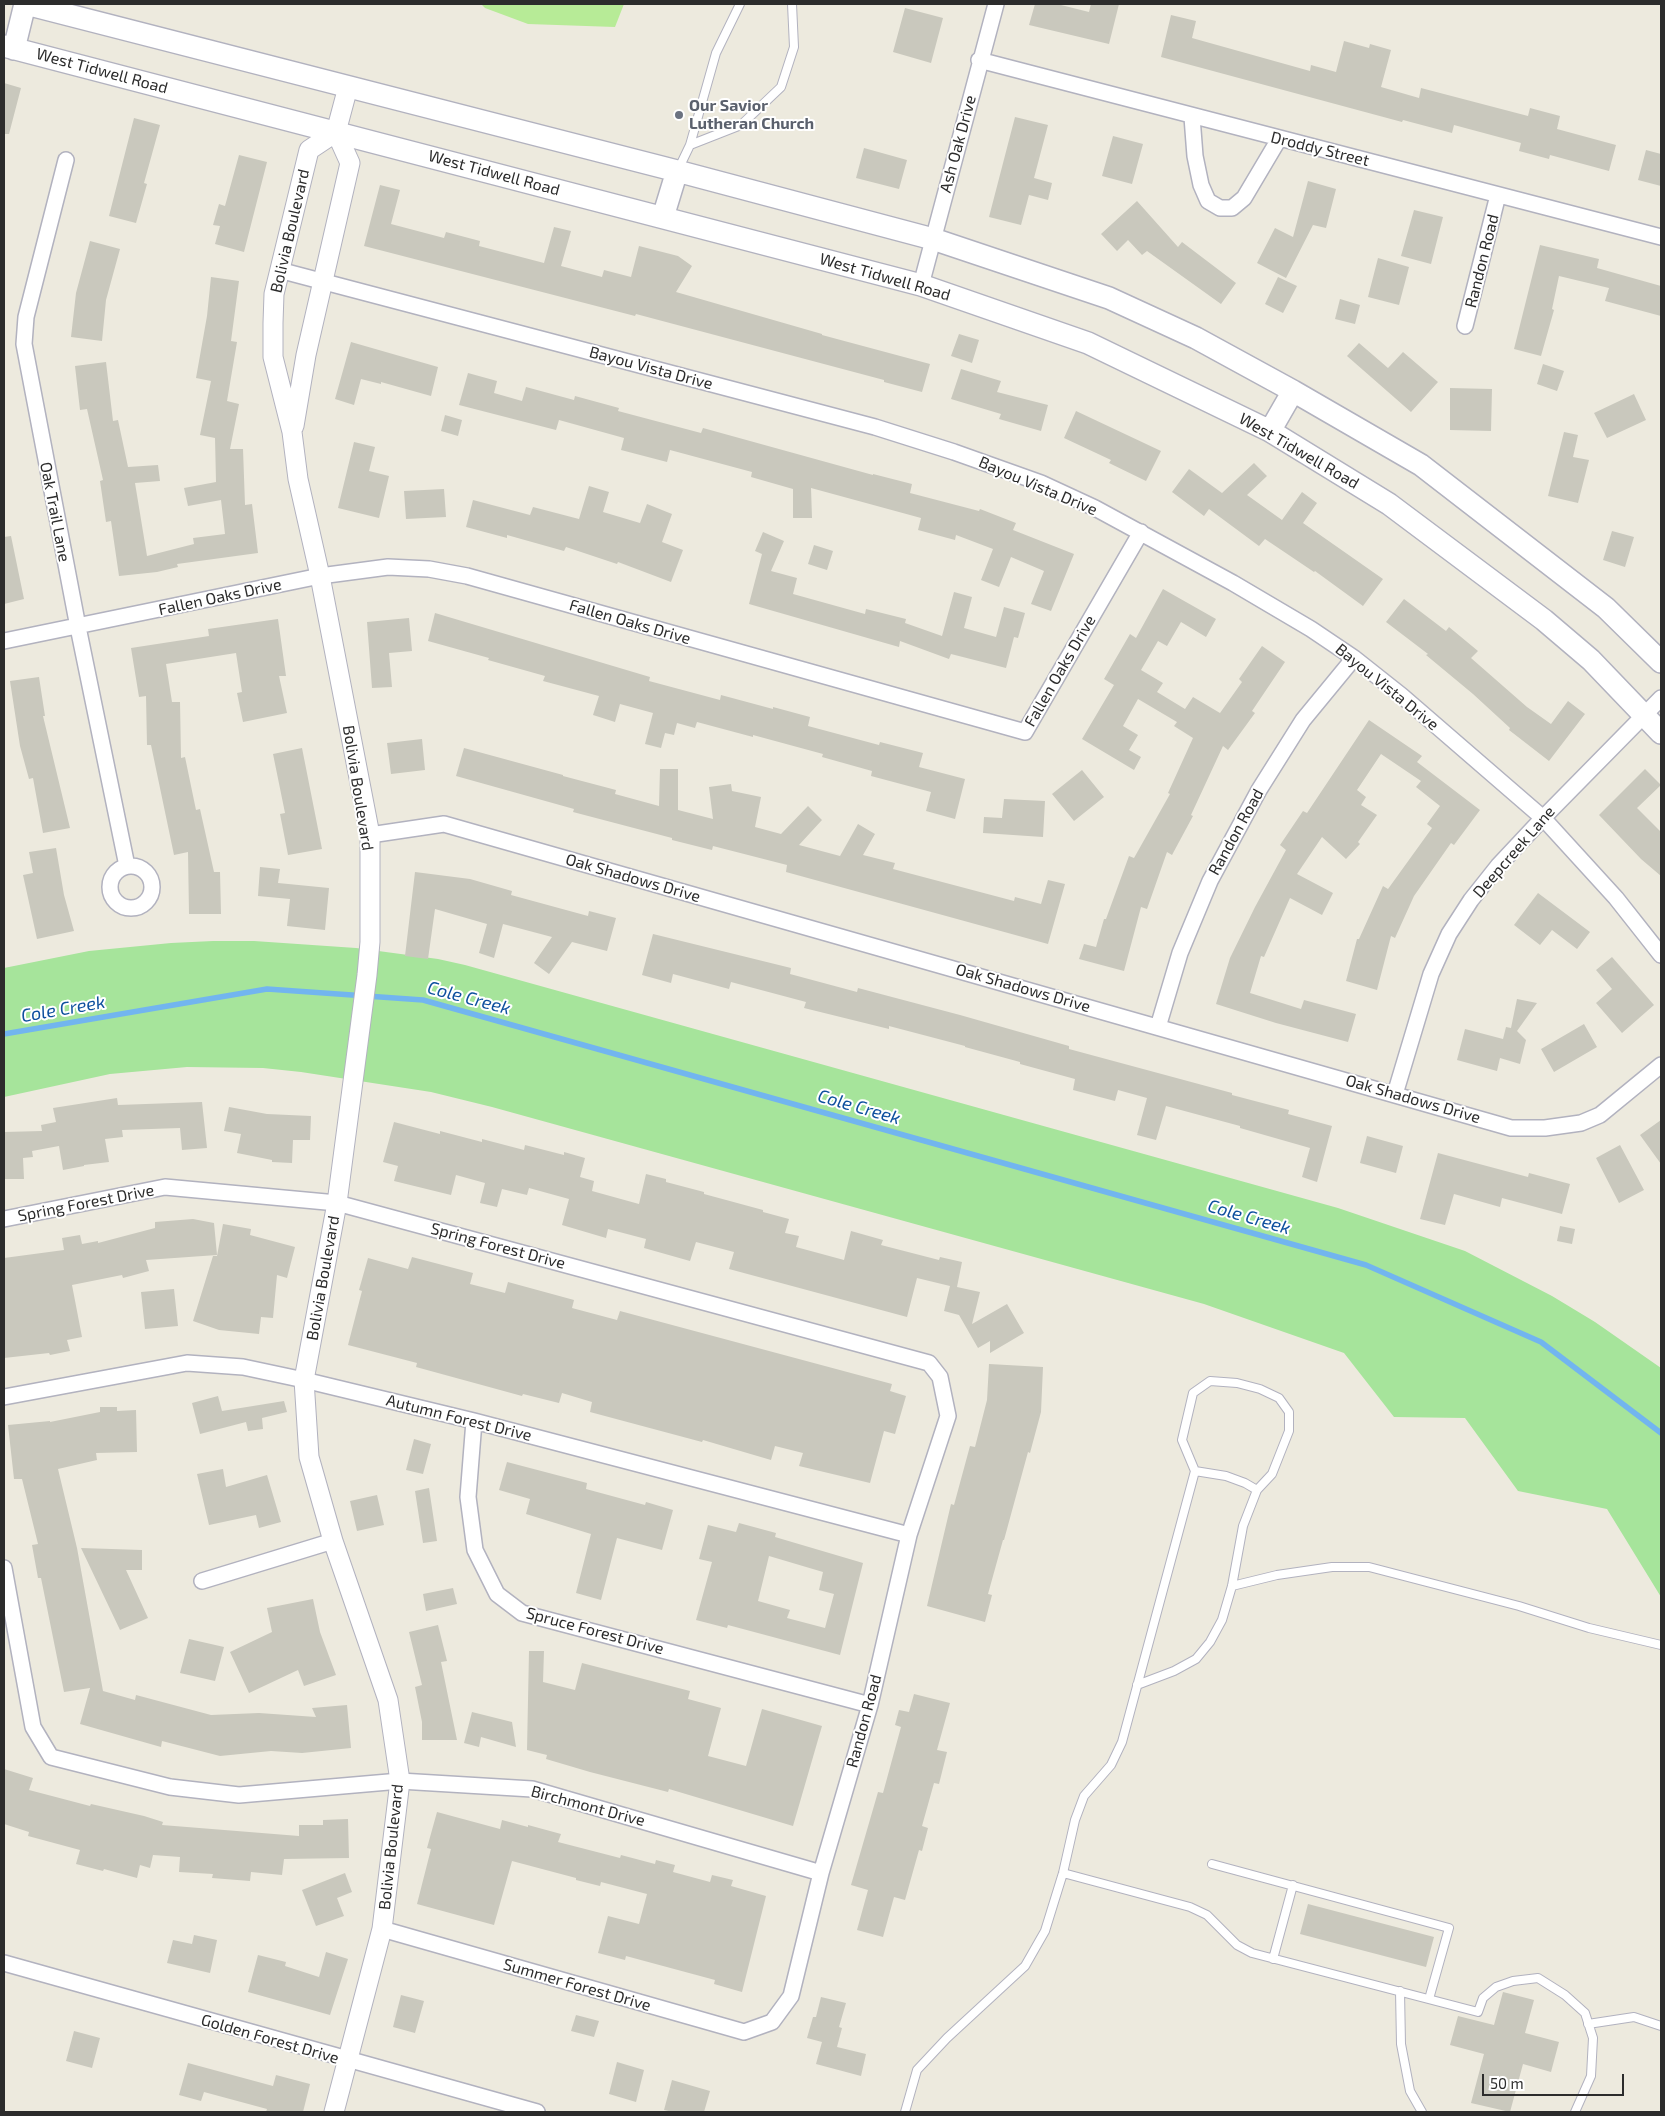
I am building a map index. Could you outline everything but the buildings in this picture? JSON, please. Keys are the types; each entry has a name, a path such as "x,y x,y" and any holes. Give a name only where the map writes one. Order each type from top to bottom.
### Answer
{"main road":[{"path":"9,47 25,4 677,171 932,240 1109,298 1196,338 1293,391 1421,465 1606,608 1661,662"},
{"name":"West Tidwell Road","path":"9,47 921,285 1088,343 1270,431 1389,504 1544,620 1591,660 1661,733"},
{"path":"663,217 677,171"},
{"path":"1270,431 1293,391"}],"street":[{"name":"Ash Oak Drive","path":"921,285 979,60 996,4"},
{"name":"Droddy Street","path":"979,60 1192,117 1661,237"},
{"path":"336,132 348,87"},
{"path":"1192,117 1194,156 1201,184 1208,201 1220,208 1232,208 1244,198 1279,139"},
{"name":"Bolivia Boulevard","path":"292,432 306,355 350,163 336,132 309,150 274,294 273,357 292,432 298,479 320,576 370,835 370,942 367,975 337,1203 304,1380 309,1457 333,1541 388,1700 400,1781 382,1929 334,2112"},
{"name":"Oak Trail Lane","path":"66,160 26,317 24,344 78,627 127,866"},
{"name":"Randon Road","path":"1466,326 1498,195"},
{"name":"Bayou Vista Drive","path":"279,270 875,427 954,452 1041,483 1141,532 1311,629 1354,658 1402,696 1543,818 1616,898 1661,955"},
{"name":"Fallen Oaks Drive","path":"4,640 78,627 320,576 388,567 429,569 467,576 1026,732 1141,532"},
{"name":"Randon Road","path":"1158,1026 1180,953 1210,881 1258,790 1303,720 1354,658"},
{"name":"Deepcreek Lane","path":"1395,1094 1431,974 1449,934 1498,866 1661,698"},
{"name":"Oak Shadows Drive","path":"370,835 444,824 1511,1128 1544,1128 1581,1123 1600,1114 1661,1066"},
{"name":"Spring Forest Drive","path":"4,1219 165,1187 337,1203 929,1363 940,1377 948,1416"},
{"name":"Autumn Forest Drive","path":"4,1397 187,1362 243,1367 474,1421 909,1534"},
{"name":"Randon Road","path":"772,2022 791,1996 821,1873 870,1705 909,1534 948,1416"},
{"name":"Spruce Forest Drive","path":"474,1421 468,1497 476,1550 497,1594 522,1613 870,1705"},
{"path":"202,1581 333,1541"},
{"name":"Birchmont Drive","path":"4,1568 33,1727 51,1757 170,1787 239,1795 400,1781 532,1789 821,1873"},
{"name":"Summer Forest Drive","path":"382,1929 744,2032 772,2022"},
{"name":"Golden Forest Drive","path":"4,1963 347,2061 537,2112"}],"lane":[{"path":"677,171 690,145 716,53 740,4"},
{"path":"690,145 742,125 781,87 794,47 791,5"},
{"path":"905,2112 917,2070 947,2038 1025,1966 1045,1931 1063,1874 1075,1820 1084,1796 1111,1765 1122,1742 1195,1471 1182,1440 1193,1393 1210,1381 1236,1383 1260,1389 1279,1398 1289,1412 1289,1431 1272,1474 1257,1490 1243,1526 1232,1586 1222,1620 1210,1642 1196,1659 1174,1671 1138,1685"},
{"path":"1195,1471 1226,1476 1257,1490"},
{"path":"1232,1586 1277,1575 1332,1567 1369,1567 1519,1606 1589,1628 1661,1645"},
{"path":"1212,1864 1449,1928 1429,1999"},
{"path":"1063,1874 1190,1908 1207,1915 1237,1945 1273,1959 1478,2012 1483,1998 1496,1987 1513,1981 1538,1978 1565,1995 1585,2013 1593,2038 1591,2076 1575,2112"},
{"path":"1273,1959 1293,1885"},
{"path":"1400,1991 1402,2044 1408,2081 1410,2091 1422,2112"},
{"path":"1588,2024 1634,2016 1661,2026"}],"green space":[{"path":"481,4 624,4 615,27 528,24 485,8"},
{"path":"213,941 254,941 356,948 438,959 465,965 1338,1208 1465,1251 1552,1296 1595,1322 1661,1368 1661,1597 1607,1509 1518,1491 1465,1418 1394,1417 1344,1353 1204,1304 492,1107 431,1092 263,1068 187,1067 110,1074 4,1097 4,968 89,951"}],"waterway":[{"name":"Cole Creek","path":"4,1034 267,989 423,1000 1366,1265 1541,1342 1661,1433"}],"place":[{"name":"Our Savior Lutheran Church","path":"679,115"}]}
